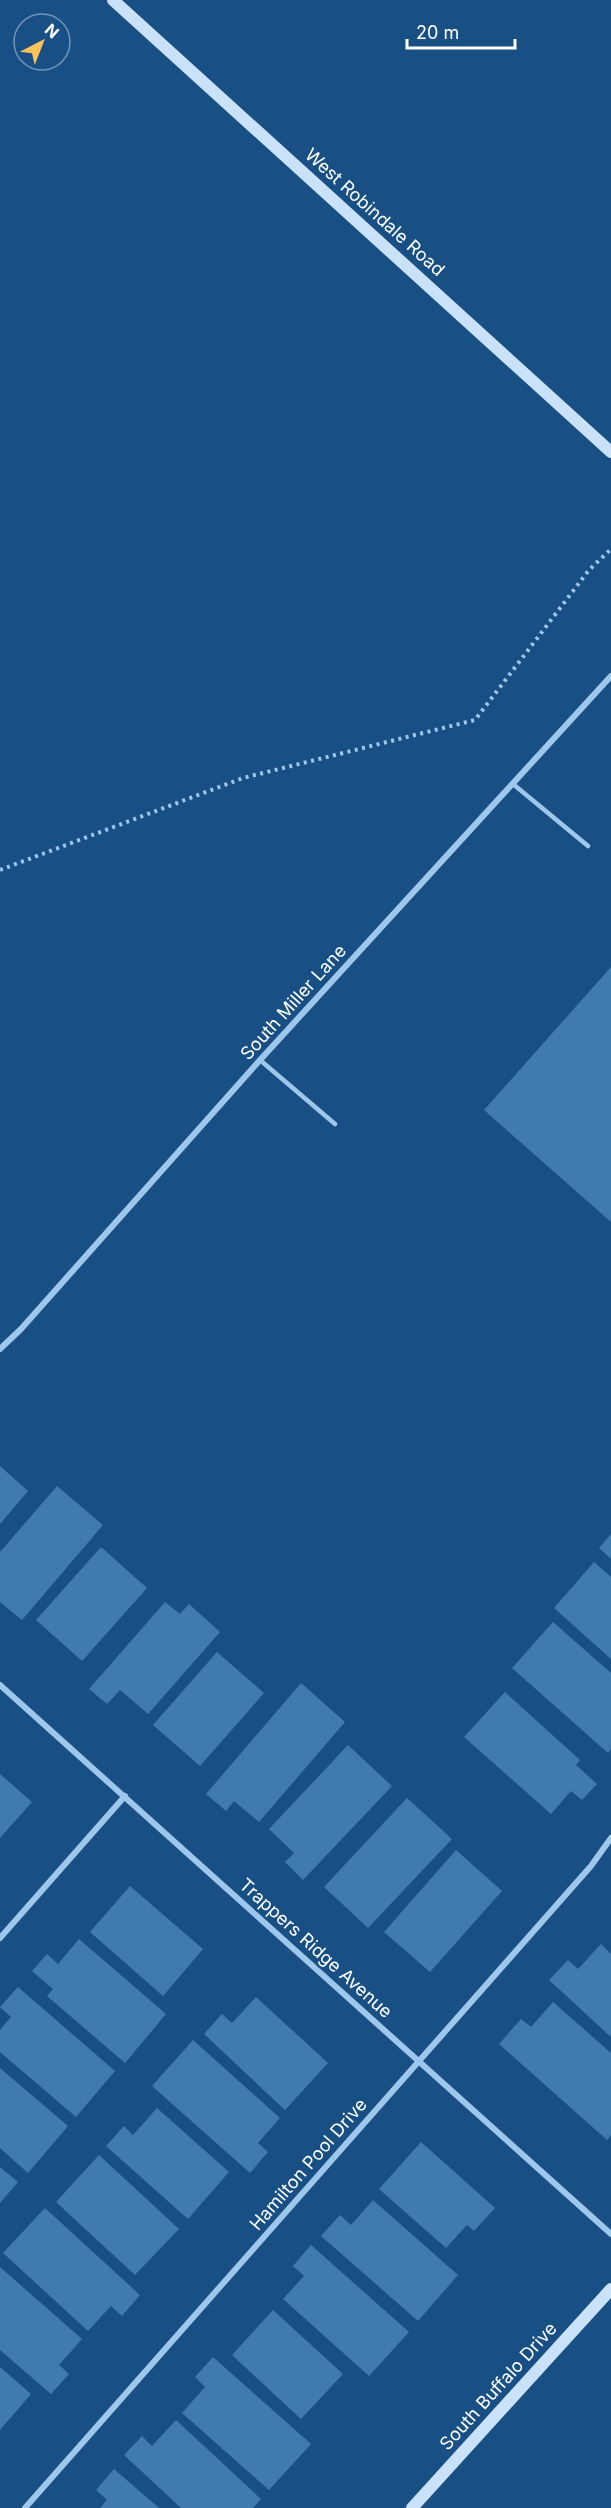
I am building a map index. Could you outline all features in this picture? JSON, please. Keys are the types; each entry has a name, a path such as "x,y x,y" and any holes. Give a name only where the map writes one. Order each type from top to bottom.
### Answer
{"main road":[{"name":"West Robindale Road","path":"113,0 611,452"},
{"name":"South Buffalo Drive","path":"412,2508 611,2289"}],"street":[{"name":"South Miller Lane","path":"0,1349 21,1329 260,1060 611,676"},
{"name":"Trappers Ridge Avenue","path":"0,1684 611,2234"},
{"path":"0,1938 124,1796"},
{"name":"Hamilton Pool Drive","path":"25,2508 591,1866 611,1838"}],"lane":[{"path":"513,784 588,846"},
{"path":"260,1060 334,1124"}],"path":[{"path":"0,870 243,778 475,720 589,570 611,549"}],"building":[{"path":"611,967 611,1222 484,1110"},
{"path":"0,1466 28,1491 0,1524"},
{"path":"57,1486 103,1525 22,1620 0,1602 0,1552"},
{"path":"611,1534 611,1559 599,1548"},
{"path":"101,1547 147,1588 82,1661 36,1620"},
{"path":"594,1562 611,1577 611,1659 554,1608"},
{"path":"165,1602 180,1614 189,1604 220,1632 148,1714 120,1690 107,1704 89,1689"},
{"path":"553,1622 611,1673 611,1749 608,1753 512,1668"},
{"path":"217,1652 264,1693 200,1766 153,1725"},
{"path":"301,1683 345,1722 259,1822 234,1801 226,1811 206,1794"},
{"path":"505,1692 580,1760 576,1765 597,1784 582,1800 571,1791 551,1814 464,1737"},
{"path":"348,1745 392,1786 303,1880 285,1862 294,1853 269,1829"},
{"path":"0,1774 32,1802 0,1838"},
{"path":"407,1798 452,1839 368,1928 324,1887"},
{"path":"456,1850 502,1891 430,1972 384,1932"},
{"path":"130,1886 203,1949 163,1996 90,1932"},
{"path":"79,1939 166,2014 125,2063 47,1996 53,1989 32,1971 47,1954 58,1964"},
{"path":"601,1944 611,1954 611,2037 549,1980 568,1960 578,1969"},
{"path":"18,1987 115,2071 76,2117 0,2052 0,2030 11,2017 0,2007"},
{"path":"256,1997 328,2063 285,2110 204,2034 222,2014 232,2023"},
{"path":"553,2002 611,2053 611,2135 607,2140 499,2044 521,2019 531,2027"},
{"path":"193,2040 280,2118 258,2143 268,2152 250,2173 152,2086"},
{"path":"0,2068 68,2126 28,2173 0,2148"},
{"path":"157,2108 229,2172 188,2219 106,2146 124,2126 133,2135"},
{"path":"421,2142 495,2208 474,2231 467,2225 446,2248 379,2189"},
{"path":"99,2155 179,2229 135,2275 56,2202"},
{"path":"0,2167 18,2182 0,2203"},
{"path":"373,2200 458,2275 418,2321 321,2236 340,2215 351,2225"},
{"path":"45,2208 140,2295 122,2316 111,2306 88,2331 3,2253"},
{"path":"311,2245 409,2332 369,2376 283,2299 304,2276 293,2266"},
{"path":"0,2267 82,2339 59,2365 69,2374 51,2394 0,2350"},
{"path":"273,2310 343,2374 301,2419 232,2355"},
{"path":"213,2357 311,2444 269,2490 182,2413 205,2387 195,2377"},
{"path":"0,2367 31,2394 0,2430"},
{"path":"176,2420 261,2499 253,2508 181,2508 124,2455 142,2436 152,2446"},
{"path":"114,2469 159,2508 100,2508 107,2500 96,2490"}]}
